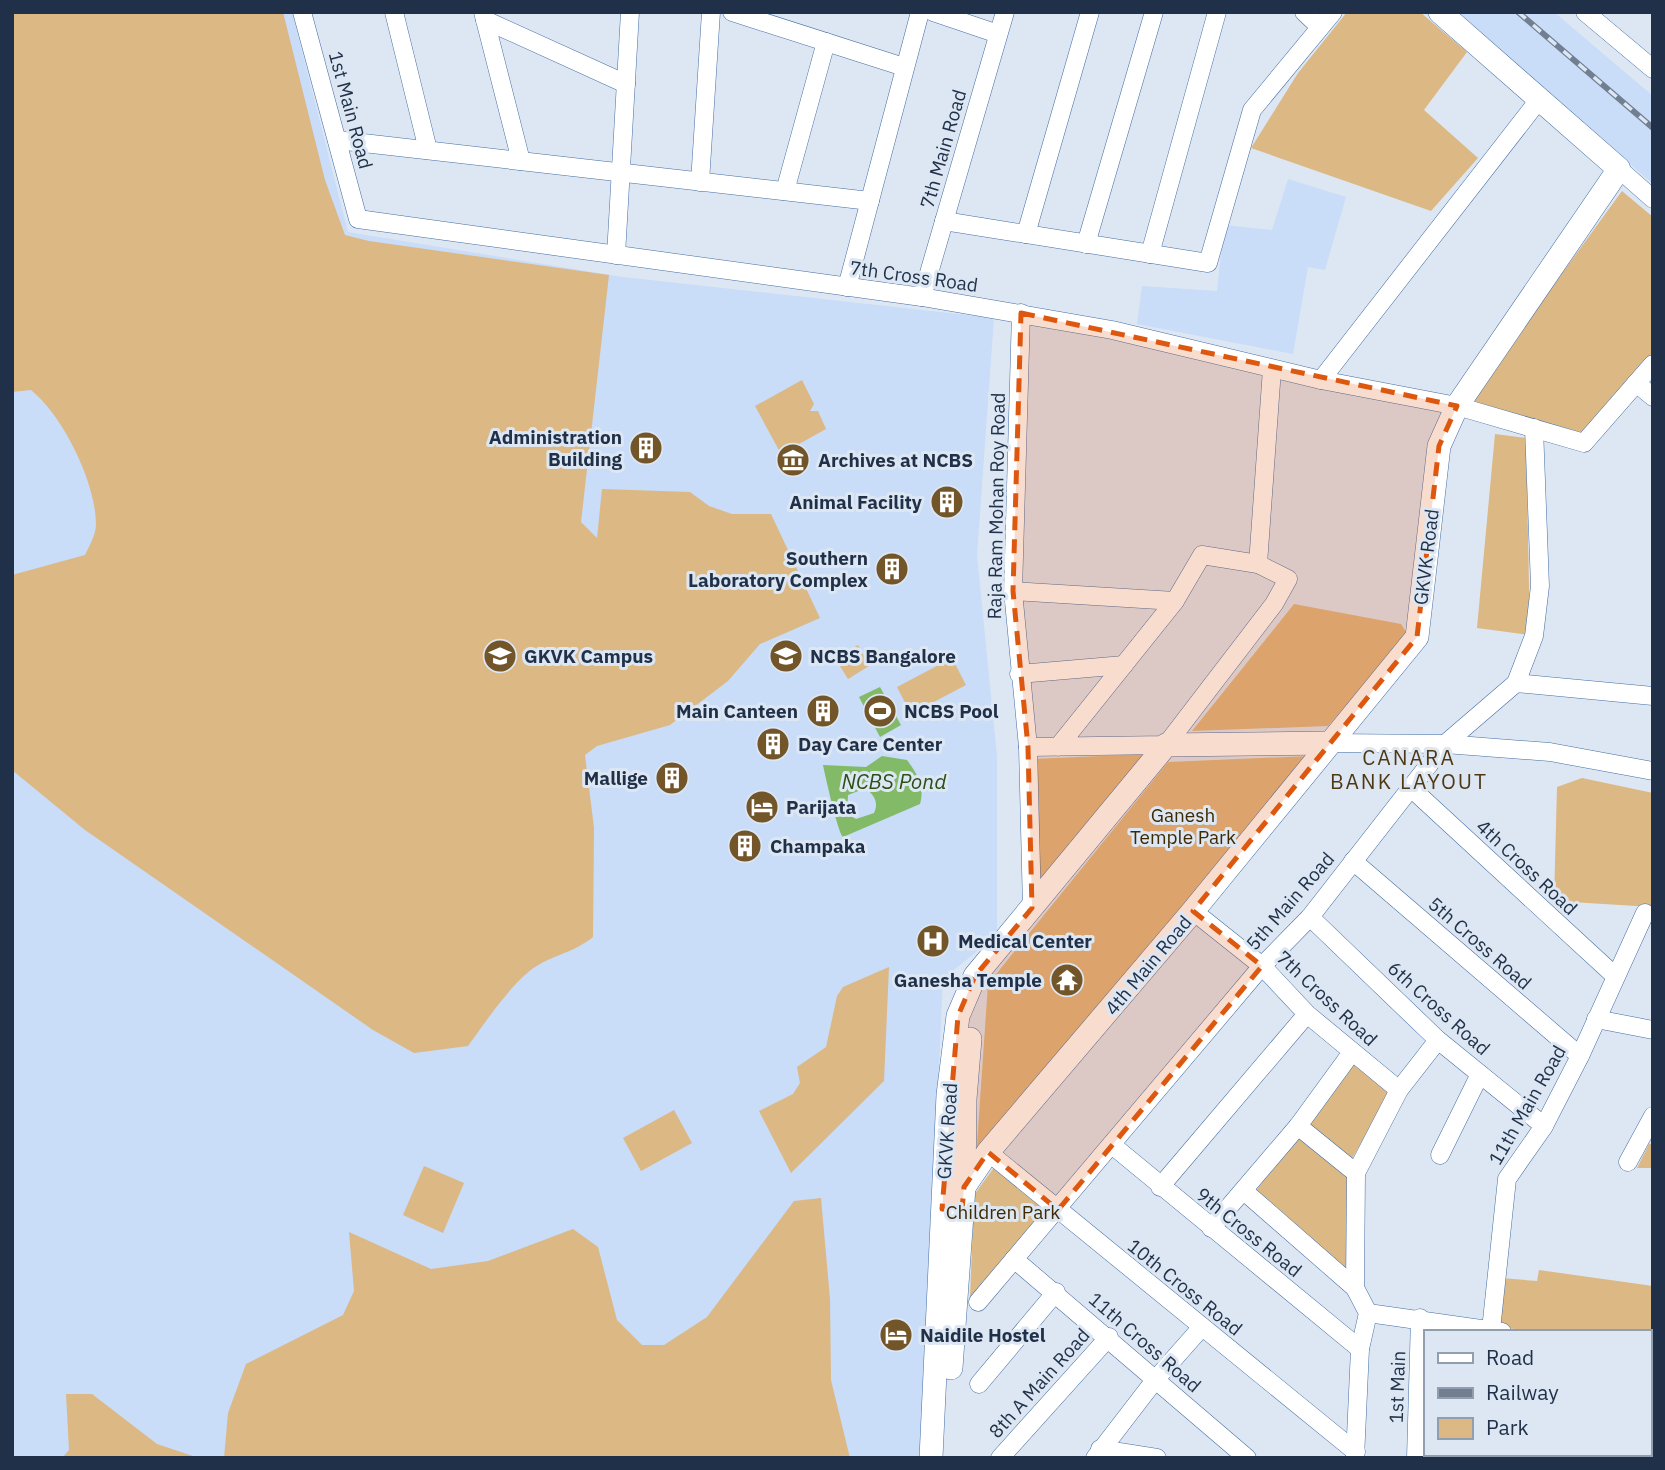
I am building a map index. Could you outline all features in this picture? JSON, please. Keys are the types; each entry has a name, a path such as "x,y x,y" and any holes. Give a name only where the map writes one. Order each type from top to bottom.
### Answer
{"main road":[{"path":"1440,12 1538,101 1619,169"},
{"name":"GKVK Road","path":"1330,743 1417,637 1439,446 1457,406 1619,169"},
{"path":"1166,745 1330,743"},
{"name":"4th Main Road","path":"964,1187 988,1152 1193,911 1330,743"},
{"name":"GKVK Road","path":"946,1458 952,1209 947,1095 958,1016 975,976 1166,745"},
{"name":"GKVK Road","path":"931,1458 952,1209 964,1187 965,1100 975,976"}],"street":[{"name":"1st Main Road","path":"302,12 358,219"},
{"path":"394,12 428,150"},
{"path":"617,255 630,12"},
{"path":"700,182 711,12"},
{"path":"732,12 904,67"},
{"path":"847,287 920,12"},
{"path":"933,12 999,34"},
{"name":"7th Main Road","path":"922,297 1005,12"},
{"path":"1026,234 1090,12"},
{"path":"1086,243 1154,12"},
{"path":"1150,254 1217,12"},
{"path":"1304,12 1320,27"},
{"path":"944,221 1208,263 1252,110 1333,12"},
{"path":"1585,12 1653,69"},
{"path":"484,16 521,161"},
{"path":"484,16 626,84"},
{"path":"785,191 826,42"},
{"path":"1321,380 1538,101"},
{"path":"337,140 870,201"},
{"path":"1619,169 1653,199"},
{"name":"7th Cross Road","path":"358,219 1021,313 1112,330 1321,380 1457,406 1584,443 1636,383"},
{"name":"Raja Ram Mohan Roy Road","path":"1021,313 1013,592 1028,747 1032,908"},
{"path":"1653,363 1636,383 1653,397"},
{"path":"1258,564 1272,369"},
{"path":"1534,428 1540,586 1534,636 1516,683 1653,696"},
{"path":"1028,747 1058,747 1166,745 1274,604 1288,579 1258,564 1202,555 1175,601 1058,747"},
{"path":"1013,592 1175,601"},
{"path":"1019,674 1124,664"},
{"name":"5th Main Road","path":"978,1302 1262,966 1310,917 1445,744 1516,683"},
{"path":"1330,743 1445,744 1550,752 1653,771"},
{"name":"4th Cross Road","path":"1411,788 1615,976"},
{"name":"5th Cross Road","path":"1353,861 1580,1056"},
{"name":"7th Cross Road","path":"1193,911 1262,966 1307,1014 1399,1090"},
{"name":"11th Main Road","path":"1497,1330 1507,1179 1544,1126 1580,1056 1645,914"},
{"name":"6th Cross Road","path":"1310,917 1438,1040 1544,1126"},
{"path":"1160,1187 1307,1014"},
{"path":"1596,1019 1653,1030"},
{"path":"1355,1288 1356,1173 1399,1090 1438,1040"},
{"path":"1211,1228 1245,1192 1298,1126 1352,1052"},
{"path":"1440,1155 1480,1074"},
{"path":"1628,1162 1653,1116"},
{"path":"1298,1126 1356,1173"},
{"name":"9th Cross Road","path":"1112,1145 1360,1349"},
{"name":"10th Cross Road","path":"988,1152 1356,1455"},
{"path":"1245,1192 1355,1288 1368,1313 1360,1349 1356,1455"},
{"name":"11th Cross Road","path":"1014,1259 1109,1337 1247,1458"},
{"path":"979,1384 1055,1292"},
{"path":"1368,1313 1420,1318 1487,1330"},
{"name":"1st Main","path":"1416,1458 1420,1318"},
{"path":"1097,1453 1155,1380 1201,1328"},
{"name":"8th A Main Road","path":"1000,1458 1109,1337"},
{"path":"1097,1453 1157,1458"}],"highlighted area":[{"path":"1021,313 1457,406 1439,446 1417,637 1193,911 1262,966 1058,1210 988,1152 964,1187 962,1210 942,1209 958,1016 975,976 1032,908 1028,747 1013,591"}],"shaded area":[{"name":"GKVK Campus","path":"12,12 292,12 348,232 623,277 994,318 977,555 997,756 997,935 943,979 921,1458 12,1458"},
{"path":"1455,12 1554,12 1653,96 1653,184"},
{"path":"1288,179 1346,197 1325,270 1308,267 1293,354 1137,324 1142,286 1217,291 1224,225 1272,230"}],"green space":[{"path":"12,12 283,12 325,180 345,235 369,241 609,275 581,522 597,538 602,489 690,492 709,506 732,514 771,514 820,618 760,644 728,681 670,725 597,746 585,755 594,828 593,937 531,970 501,1001 468,1046 414,1053 373,1030 85,830 12,770 12,575 85,555 96,525 95,508 84,470 66,433 55,416 31,390 12,392"},
{"path":"1347,12 1420,12 1467,52 1424,110 1478,158 1431,211 1251,148 1298,73"},
{"path":"1622,191 1653,217 1653,355 1584,437 1469,401"},
{"path":"802,380 814,404 810,411 818,411 826,429 781,454 755,406"},
{"path":"1495,434 1526,438 1530,635 1477,628"},
{"path":"1294,604 1401,624 1408,635 1328,726 1192,731"},
{"path":"858,645 869,666 848,679 835,658"},
{"path":"952,658 966,685 911,714 897,687"},
{"path":"1149,754 1034,887 1032,759"},
{"name":"Ganesh Temple Park","path":"1310,756 976,1159 988,984 1168,762"},
{"path":"1582,778 1653,793 1653,907 1554,901 1557,787"},
{"path":"889,967 884,1081 791,1173 759,1111 793,1094 800,1083 797,1067 826,1047 837,996 843,987"},
{"path":"1353,1060 1392,1090 1350,1162 1348,1272 1255,1192"},
{"path":"674,1110 692,1143 641,1171 623,1138"},
{"path":"1649,1144 1653,1144 1653,1168 1637,1168"},
{"path":"424,1166 464,1183 443,1233 403,1215"},
{"name":"Children Park","path":"995,1166 1046,1210 970,1298 974,1195"},
{"path":"821,1198 830,1299 831,1380 850,1458 224,1458 228,1413 246,1364 343,1315 354,1291 349,1232 431,1269 488,1261 573,1229 598,1247 617,1320 642,1345 664,1345 707,1317 794,1201"},
{"path":"1539,1270 1653,1286 1653,1344 1651,1330 1523,1330 1499,1327 1501,1278 1537,1281"},
{"path":"66,1394 92,1394 157,1444 199,1458 62,1458 69,1450"}],"water":[{"name":"NCBS Pool","path":"880,687 901,725 880,737 859,697"},
{"name":"NCBS Pond","path":"882,756 907,760 919,780 920,804 843,837 823,765 866,767","holes":["861,790 869,791 876,801 874,813 856,819 847,814 848,795"]}],"railway":[{"path":"1518,12 1653,128"}],"place":[{"name":"Administration Building","path":"646,448"},
{"name":"Archives at NCBS","path":"793,460"},
{"name":"Animal Facility","path":"947,502"},
{"name":"Southern Laboratory Complex","path":"892,569"},
{"name":"GKVK Campus","path":"500,656"},
{"name":"NCBS Bangalore","path":"786,656"},
{"name":"Main Canteen","path":"823,711"},
{"name":"NCBS Pool","path":"880,711"},
{"name":"Day Care Center","path":"773,744"},
{"name":"Mallige","path":"672,778"},
{"name":"Parijata","path":"762,807"},
{"name":"Champaka","path":"745,846"},
{"name":"Medical Center","path":"933,941"},
{"name":"Ganesha Temple","path":"1067,980"},
{"name":"Naidile Hostel","path":"896,1335"}],"district":[{"name":"CANARA BANK LAYOUT","path":"1409,770"}]}
